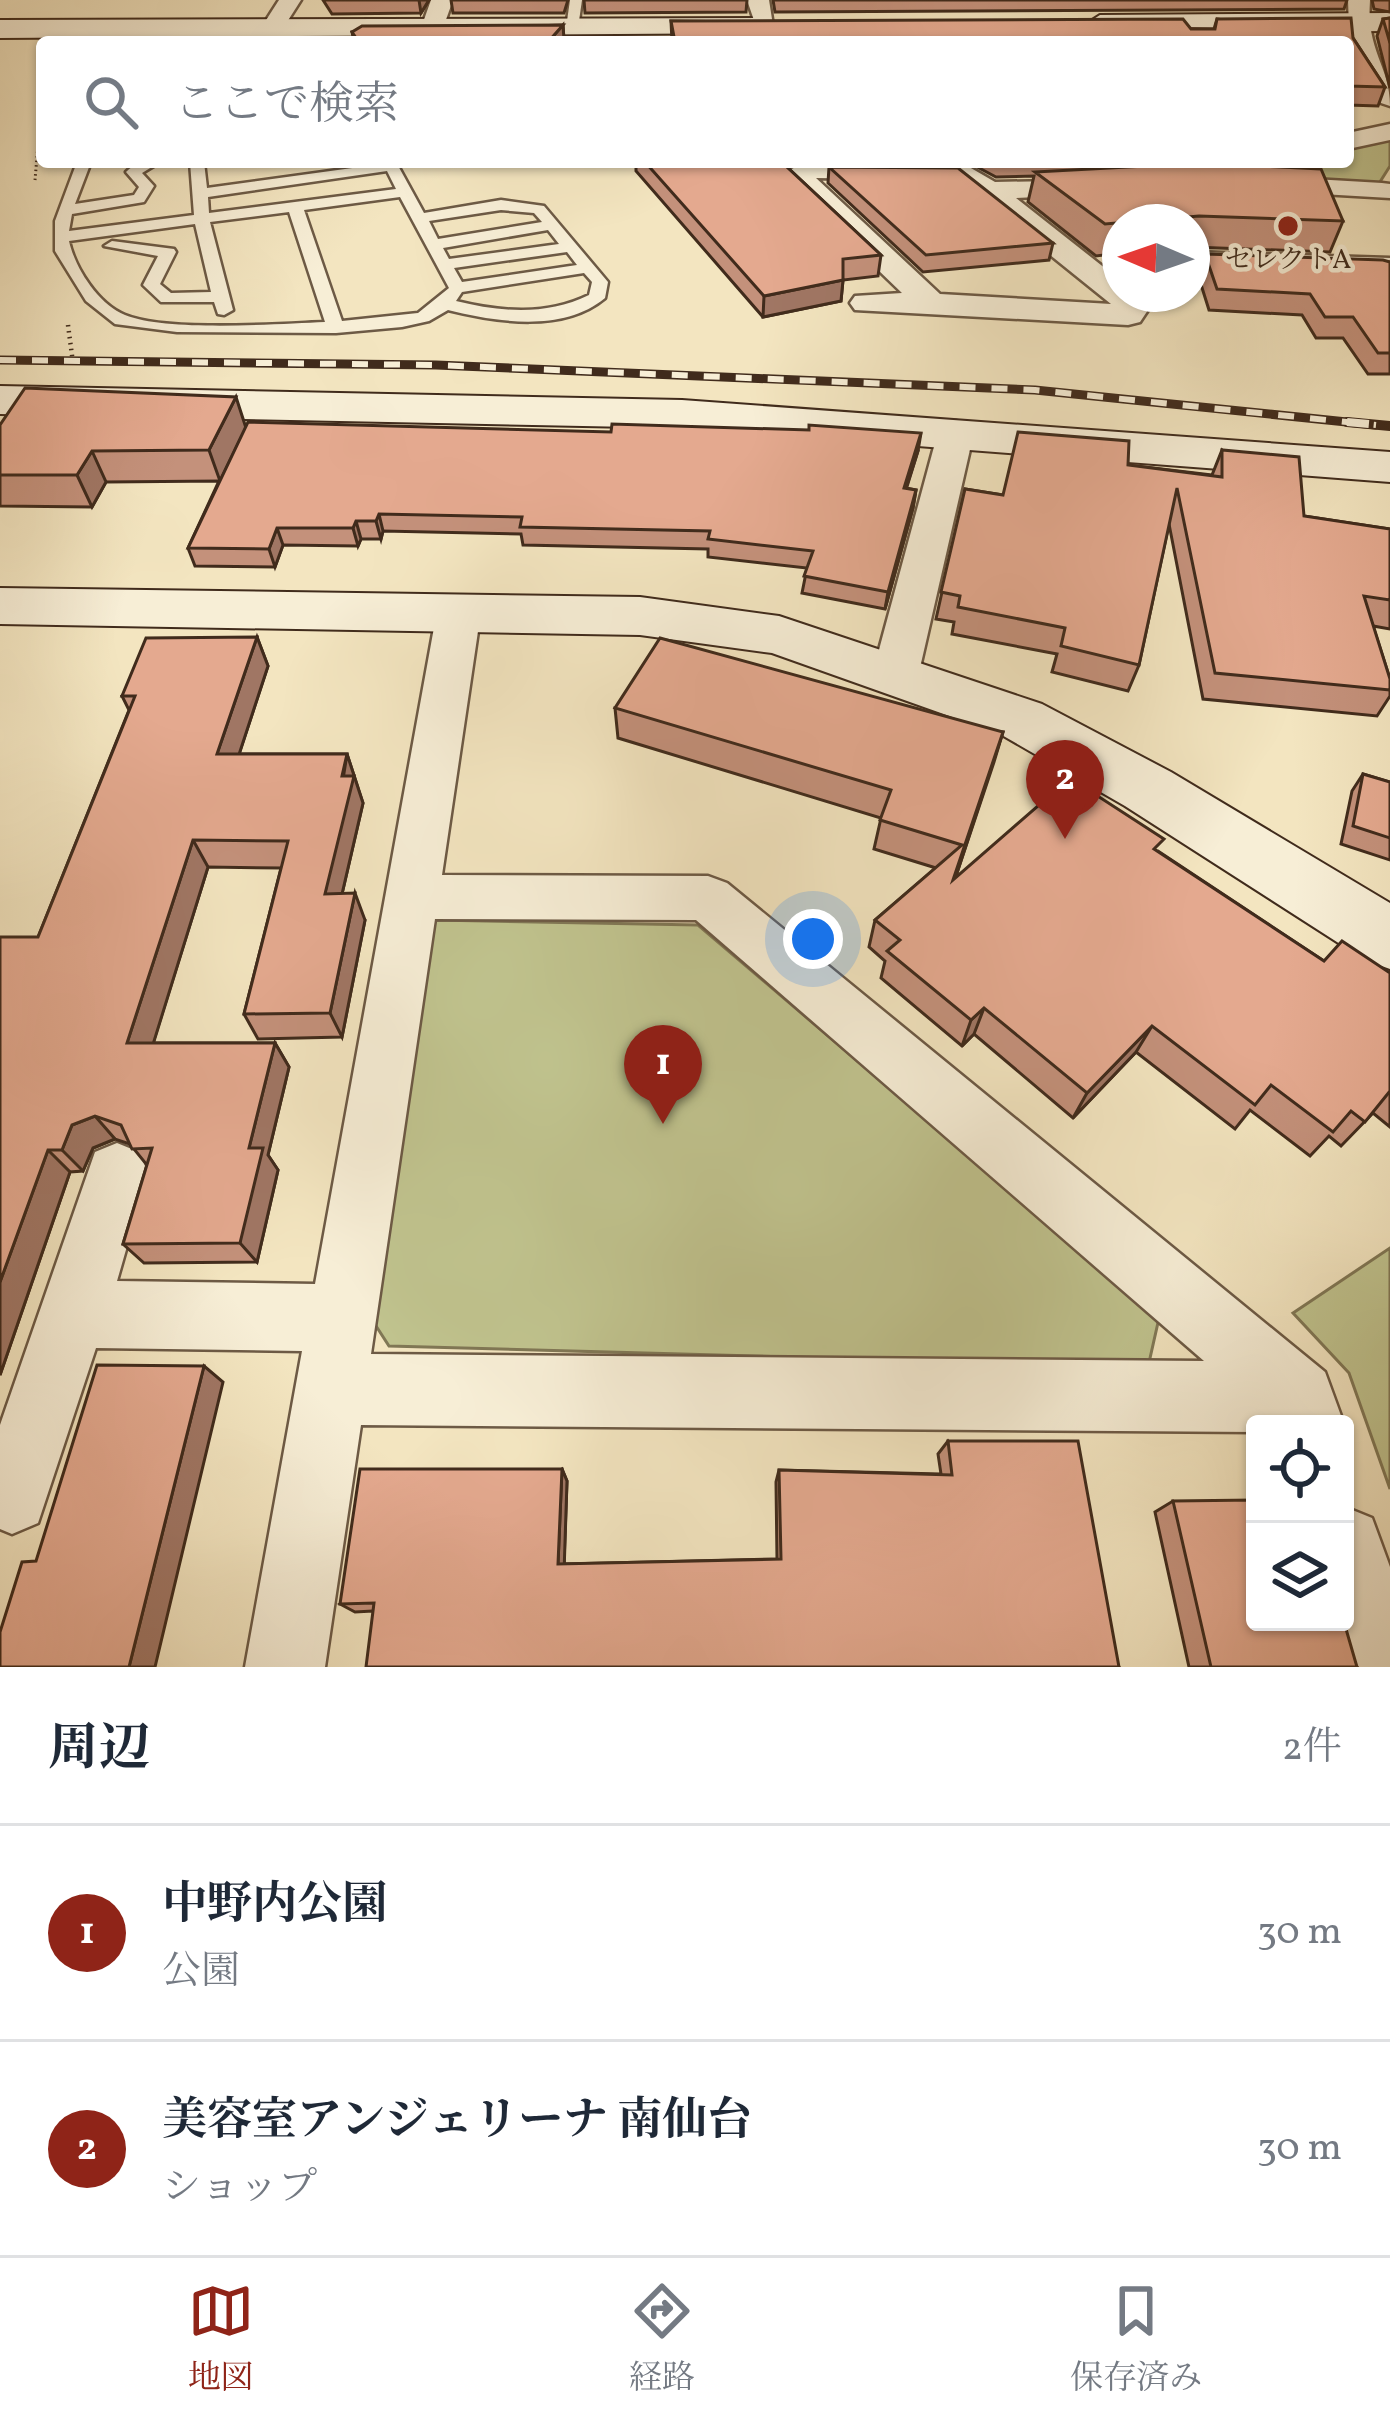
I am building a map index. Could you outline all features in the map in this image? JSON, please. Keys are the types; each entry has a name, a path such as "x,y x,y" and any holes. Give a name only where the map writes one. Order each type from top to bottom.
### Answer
{"street":[{"path":"272,28 290,0"},
{"path":"1070,25 1192,33 1358,11 1390,22"},
{"path":"1358,11 1364,68 1390,98"},
{"path":"0,29 272,28 358,35 437,14 758,16"},
{"path":"1354,141 1390,132"},
{"path":"866,303 1128,315 1134,307 964,172 814,168 798,177 931,303"},
{"path":"1241,183 1387,189"},
{"path":"989,191 1125,184"},
{"path":"1210,262 1390,267"},
{"path":"1081,265 1102,263"},
{"path":"4,406 682,414 1390,467"},
{"path":"896,672 956,432"},
{"path":"0,607 640,616 778,635 1021,718 1388,933"},
{"path":"285,1667 459,610"},
{"path":"413,897 708,898 1304,1410"},
{"path":"12,1497 117,1174"},
{"path":"73,1314 342,1318"},
{"path":"331,1389 1304,1410"},
{"path":"1354,1575 1382,1667"}],"lane":[{"path":"82,168 60,237 66,256 92,296 123,321 337,328 395,325 445,304 457,288 587,268"},
{"path":"67,210 140,199 147,186 133,172 141,168"},
{"path":"197,168 202,220 228,326"},
{"path":"199,194 365,168"},
{"path":"392,168 457,288"},
{"path":"60,237 406,192"},
{"path":"421,218 519,205 539,209 599,282 597,298 580,308 496,317 445,304"},
{"path":"295,207 337,328"},
{"path":"436,244 552,225"},
{"path":"66,256 112,246 161,248 168,251 168,260 151,285 158,292 181,299 220,297"},
{"path":"447,264 570,247"}],"green space":[{"path":"1390,140 1390,166 1378,185 1275,181 1269,168 1354,168 1354,148"},
{"path":"435,920 698,925 1159,1318 1148,1367 389,1346 367,1312 422,936"},
{"path":"1390,1248 1390,1489 1349,1373 1293,1313"}],"building":[{"path":"1351,18 1353,36 674,36 671,21 1183,19 1191,29 1215,29 1217,19"},
{"path":"563,25 553,36 355,36 352,32 362,26"},
{"path":"1354,40 1385,87 1354,86"},
{"path":"650,168 788,168 881,255 843,259 843,280 764,296"},
{"path":"830,168 958,168 1053,243 926,255"},
{"path":"1321,169 1343,221 1210,216 1210,204 1102,204 1102,222 1035,172"},
{"path":"1210,254 1390,262 1390,353 1378,353 1353,317 1325,317 1310,294 1217,289"},
{"path":"25,388 236,397 209,450 92,451 77,475 0,475 0,425"},
{"path":"248,422 611,432 612,424 809,430 809,425 921,433 904,488 916,490 888,592 804,576 813,551 708,539 710,531 520,527 522,517 379,514 376,521 356,521 353,528 277,528 269,549 188,548"},
{"path":"1018,432 1129,441 1128,465 1222,477 1222,450 1299,457 1304,516 1390,529 1390,600 1364,596 1390,690 1215,673 1177,488 1139,665 1061,646 1065,628 958,607 960,596 941,592 965,489 1003,495"},
{"path":"257,637 217,754 347,754 342,776 354,776 325,894 355,893 330,1013 244,1014 288,841 193,840 127,1043 275,1043 249,1148 263,1148 240,1243 123,1244 152,1148 132,1149 121,1125 95,1116 72,1125 62,1150 48,1150 0,1282 0,937 38,937 135,696 122,696 146,638"},
{"path":"660,638 1003,732 953,880 1070,778 1164,839 1154,849 1324,961 1342,941 1390,973 1390,1091 1365,1122 1351,1111 1333,1132 1271,1085 1255,1105 1152,1026 1087,1093 984,1008 971,1020 887,951 900,940 875,920 962,845 880,820 891,790 615,708"},
{"path":"1363,774 1390,782 1390,838 1353,826"},
{"path":"97,1365 204,1366 129,1667 0,1667 0,1632 22,1562 36,1561"},
{"path":"948,1441 1078,1441 1119,1667 366,1667 374,1603 340,1604 360,1469 562,1469 558,1564 781,1559 779,1470 952,1475"},
{"path":"1246,1500 1246,1631 1347,1631 1357,1667 1211,1667 1173,1501"}],"railway":[{"path":"0,360 436,365 1035,390 1376,425"},
{"path":"1347,422 1390,426"}],"place":[{"name":"セレクトA","path":"1288,226"},
{"name":"美容室アンジェリーナ 南仙台","path":"1065,839"},
{"name":"中野内公園","path":"663,1124"}]}
